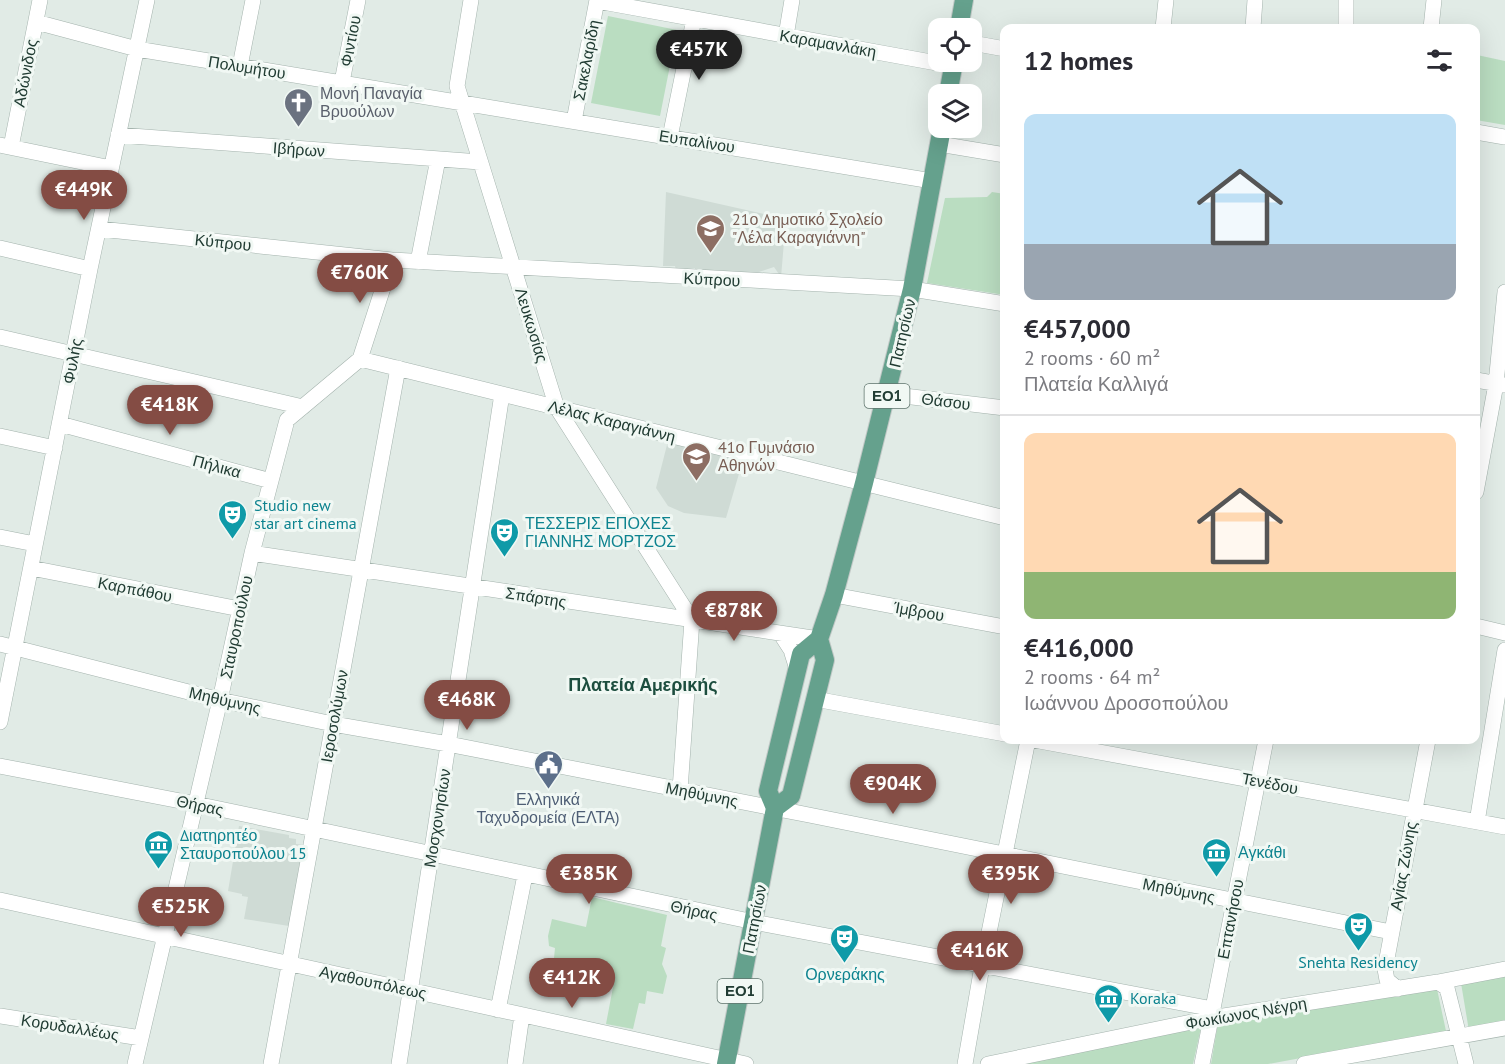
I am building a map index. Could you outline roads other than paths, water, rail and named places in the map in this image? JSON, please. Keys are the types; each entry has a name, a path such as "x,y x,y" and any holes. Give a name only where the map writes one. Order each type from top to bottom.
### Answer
{"main road":[{"path":"961,18 964,0"},
{"name":"Πατησίων","path":"727,1062 774,808 768,791 801,654 819,639 834,595 864,483 912,289 941,138"},
{"name":"Πατησίων","path":"774,808 791,796 825,660 819,639"}],"street":[{"name":"Αδώνιδος","path":"5,146 40,0"},
{"name":"Φυλής","path":"0,722 8,646 31,568 90,269 147,0"},
{"path":"240,66 253,0"},
{"name":"Φιντίου","path":"342,82 358,0"},
{"name":"Λευκωσίας","path":"471,0 457,86 557,408 692,620"},
{"name":"Καραμανλάκη","path":"597,0 786,36 928,60"},
{"name":"Σακελαρίδη","path":"574,121 597,0"},
{"path":"786,36 792,0"},
{"path":"1163,24 1166,0"},
{"path":"1253,24 1255,0"},
{"path":"1346,0 1346,24"},
{"path":"1431,24 1434,0"},
{"path":"670,137 694,19"},
{"name":"Πολυμήτου","path":"36,22 137,49 462,102"},
{"path":"982,45 1000,48"},
{"name":"Ευπαλίνου","path":"462,102 933,181"},
{"path":"1480,133 1505,137"},
{"name":"Ιβήρων","path":"118,135 480,162"},
{"path":"948,138 1000,154"},
{"path":"5,146 111,168"},
{"path":"418,262 438,159"},
{"name":"Κύπρου","path":"100,229 418,262 912,289 1000,303"},
{"path":"0,248 90,269"},
{"path":"360,359 392,260"},
{"path":"1480,475 1501,384 1505,292"},
{"path":"0,337 303,407"},
{"name":"Λέλας Καραγιάννη","path":"360,359 1000,517"},
{"name":"Σταυροπούλου","path":"135,1064 252,553 287,420 360,359"},
{"name":"Ιεροσολύμων","path":"276,1063 289,964 398,368"},
{"path":"1480,381 1501,384"},
{"name":"Μοσχονησίων","path":"399,1064 502,394"},
{"name":"Θάσου","path":"887,394 1000,407"},
{"name":"Πήλικα","path":"60,424 271,481"},
{"path":"0,436 55,448"},
{"path":"0,537 35,544"},
{"name":"Σπάρτης","path":"252,553 819,639"},
{"name":"Καρπάθου","path":"31,568 240,609"},
{"name":"Ίμβρου","path":"834,595 1000,626"},
{"path":"680,790 692,620"},
{"path":"1480,627 1505,633"},
{"path":"780,633 791,650 797,669"},
{"name":"Μηθύμνης","path":"8,646 220,700 333,724 448,744 774,808 1391,932"},
{"path":"1477,822 1505,650"},
{"path":"815,699 1000,733"},
{"path":"965,1064 982,965 1027,744"},
{"name":"Τενέδου","path":"1056,744 1505,827"},
{"name":"Επτανήσου","path":"1202,1064 1265,744"},
{"name":"Αγίας Ζώνης","path":"1398,989 1388,980 1384,969 1427,744"},
{"name":"Θήρας","path":"0,766 196,804 754,922 982,965 1212,1013"},
{"path":"498,1010 525,874"},
{"name":"Αγαθουπόλεως","path":"0,900 727,1062 746,1064"},
{"name":"Φωκίωνος Νέγρη","path":"988,1064 1212,1013 1398,989 1505,969"},
{"path":"1438,982 1447,988 1466,1064"},
{"path":"515,1064 522,1015"},
{"name":"Κορυδαλλέως","path":"0,1016 141,1038"},
{"path":"1304,1064 1505,1028"}],"place":[{"name":"Μονή Παναγία Βρυούλων","path":"299,128"},
{"name":"21ο Δημοτικό Σχολείο \"Λέλα Καραγιάννη\"","path":"711,254"},
{"name":"41ο Γυμνάσιο Αθηνών","path":"697,482"},
{"name":"Studio new star art cinema","path":"233,540"},
{"name":"ΤΕΣΣΕΡΙΣ ΕΠΟΧΕΣ ΓΙΑΝΝΗΣ ΜΟΡΤΖΟΣ","path":"504,558"},
{"name":"Ελληνικά Ταχυδρομεία (ΕΛΤΑ)","path":"548,790"},
{"name":"Διατηρητέο Σταυροπούλου 15","path":"159,870"},
{"name":"Αγκάθι","path":"1217,878"},
{"name":"Snehta Residency","path":"1358,952"},
{"name":"Ορνεράκης","path":"845,964"},
{"name":"Koraka","path":"1109,1024"}],"district":[{"name":"Πλατεία Αμερικής","path":"643,685"}]}
